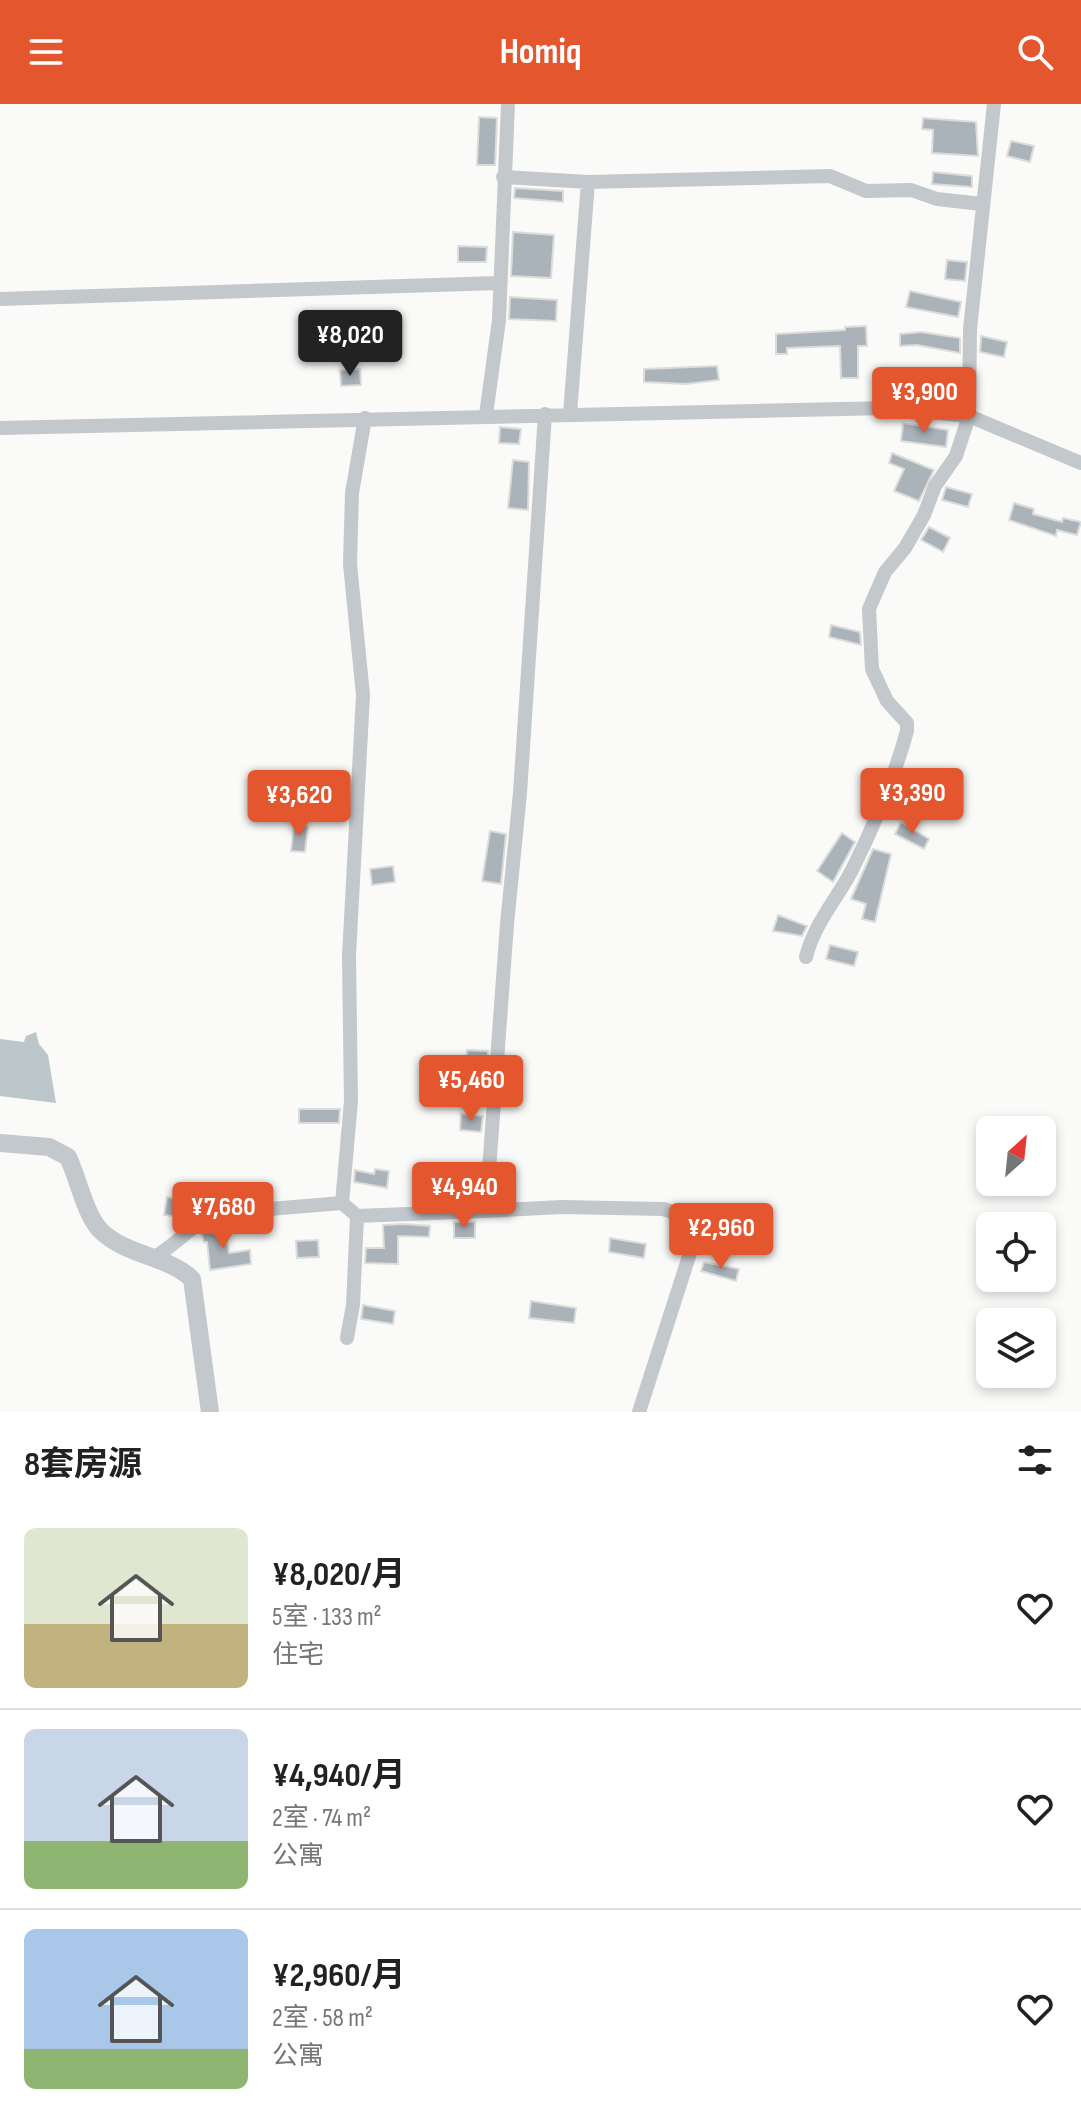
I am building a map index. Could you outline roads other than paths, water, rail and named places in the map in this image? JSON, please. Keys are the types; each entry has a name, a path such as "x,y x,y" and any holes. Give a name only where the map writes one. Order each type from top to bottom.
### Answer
{"street":[{"path":"486,415 499,320 498,283 508,104"},
{"path":"806,957 816,930 863,846 907,731 907,723 887,701 872,669 869,609 873,594 905,548 924,515 935,486 956,456 969,416 970,329 994,104"},
{"path":"503,177 588,182 777,180 830,176 866,191 911,190 937,199 982,204"},
{"path":"570,414 588,182"},
{"path":"0,299 498,283"},
{"path":"0,428 889,408 969,416 1081,463"},
{"path":"486,1211 520,793 545,414"},
{"path":"342,1203 351,1101 349,956 363,695 350,564 352,493 365,418"},
{"path":"0,1143 49,1147 68,1157 88,1211 99,1229 117,1243 179,1266 192,1279 210,1412"},
{"path":"153,1258 176,1244 202,1220 219,1213 342,1203 357,1216 562,1207 672,1210 679,1215 691,1236 691,1250 639,1412"},
{"path":"347,1338 354,1291 357,1216"}]}
